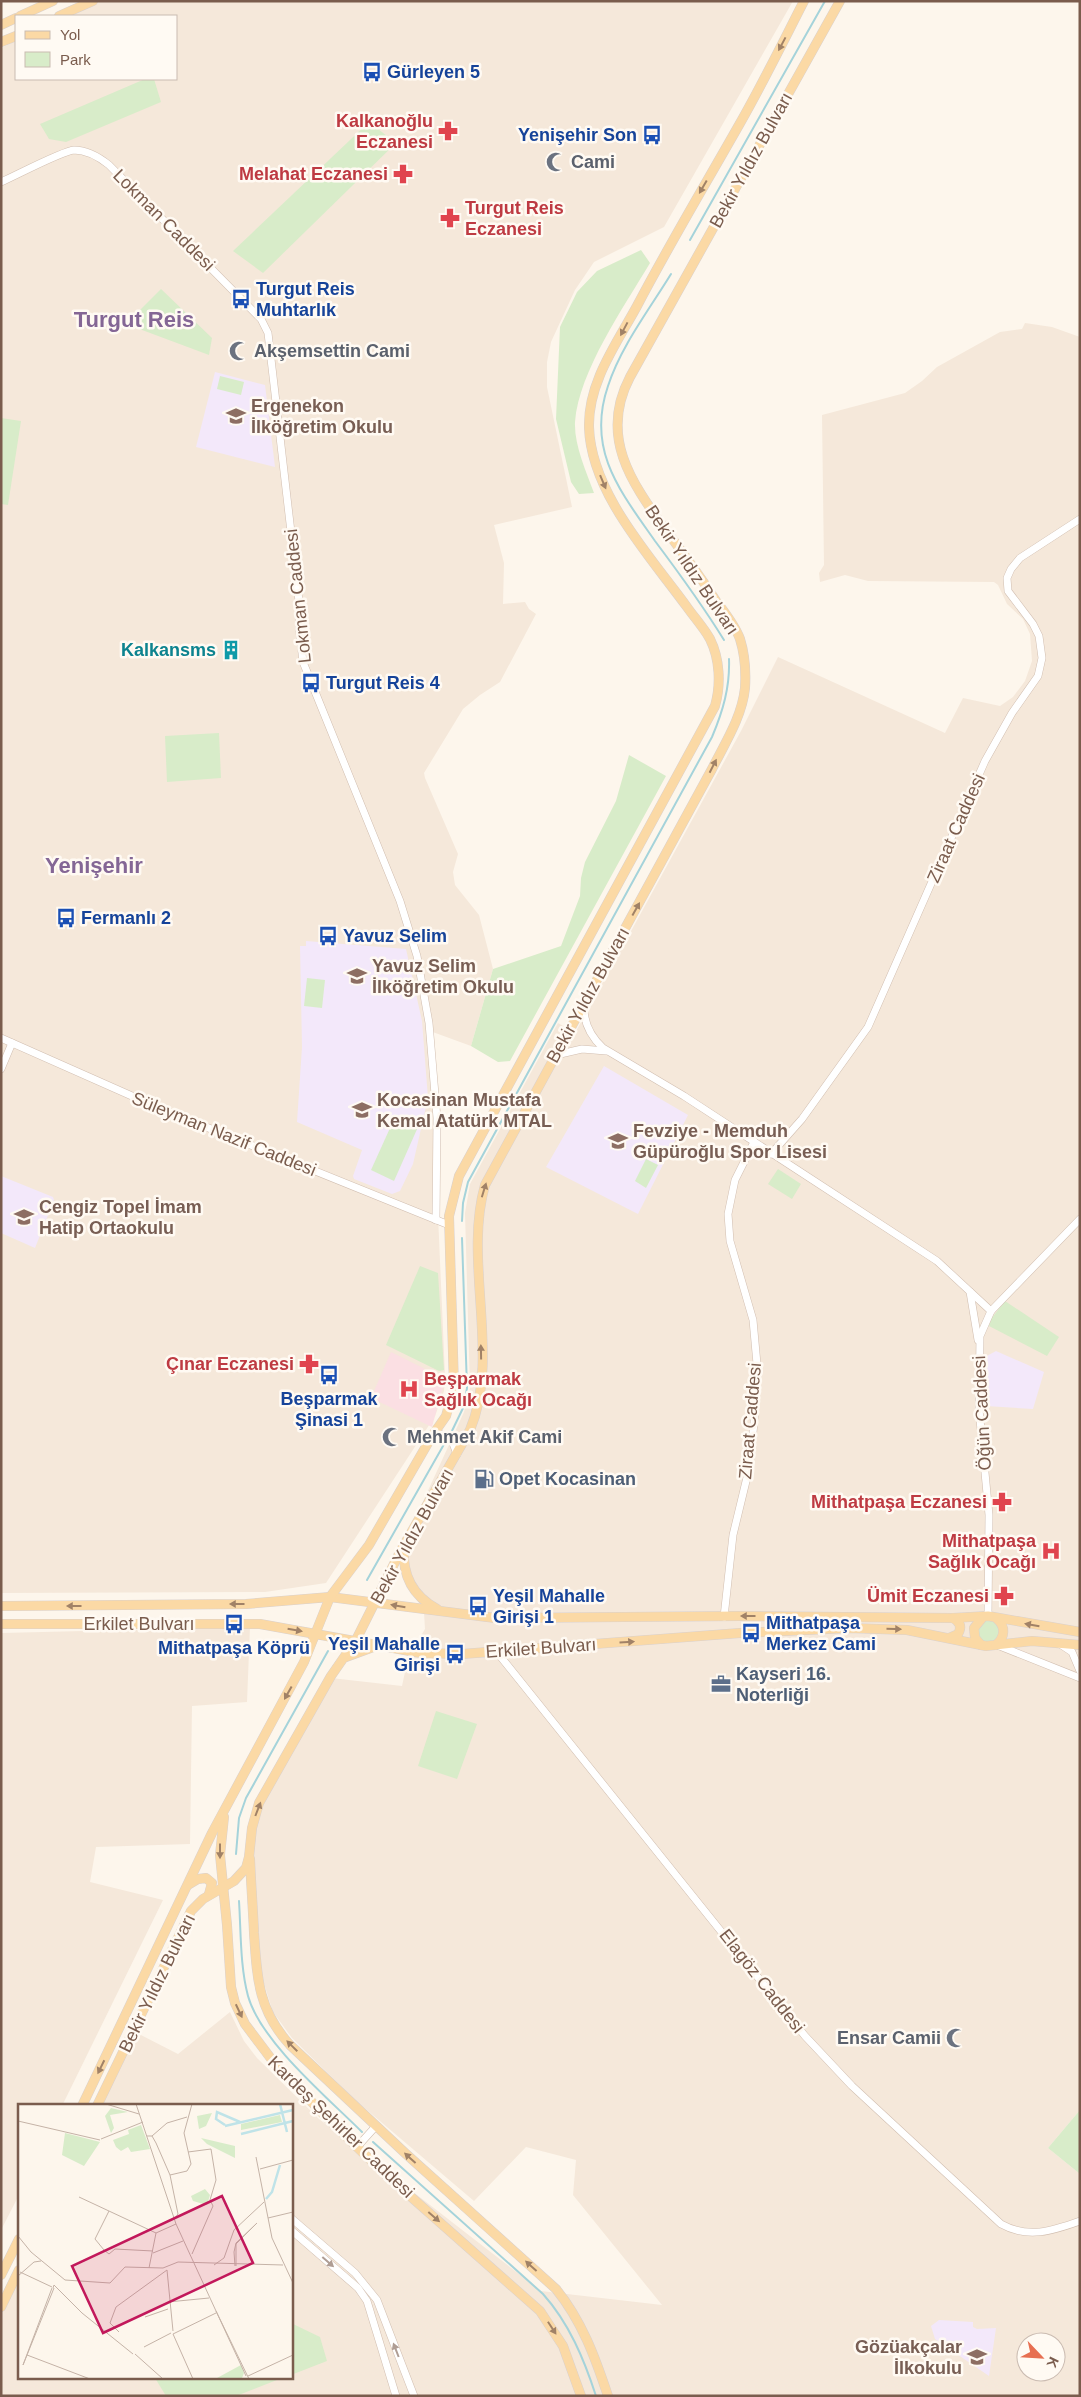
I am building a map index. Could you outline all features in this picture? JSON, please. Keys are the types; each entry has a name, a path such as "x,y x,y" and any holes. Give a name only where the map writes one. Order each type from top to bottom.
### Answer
{"main road":[{"path":"22,15 53,1"},
{"path":"62,15 92,1"},
{"name":"Bekir Yıldız Bulvarı","path":"83,2104 228,1803 293,1684 316,1634 330,1597 369,1545 446,1416 454,1387 449,1225 452,1199 459,1176 715,706 718,691 718,673 710,639 628,526 608,493 592,449 589,430 590,410 594,390 605,364 664,255 741,122 804,1"},
{"name":"Bekir Yıldız Bulvarı","path":"98,2104 191,1911 209,1894 224,1888 239,1877 250,1857 252,1828 259,1803 330,1676 356,1640 404,1546 474,1421 482,1385 478,1237 482,1194 485,1185 716,761 739,715 745,684 743,653 736,631 640,495 625,465 617,431 621,399 630,377 674,296 840,1"},
{"path":"1,24 15,18"},
{"path":"1,42 15,36"},
{"path":"404,1546 404,1568 410,1586 423,1600 442,1612"},
{"name":"Erkilet Bulvarı","path":"1,1606 246,1604 330,1597 375,1601 442,1612 496,1618 953,1618 985,1616 1080,1632"},
{"path":"981,1645 973,1633 975,1623 985,1616"},
{"path":"949,1638 958,1634 960,1628 958,1620 953,1618"},
{"path":"996,1645 1000,1642 1004,1632 998,1619"},
{"name":"Erkilet Bulvarı","path":"1,1624 260,1624 421,1653 462,1654 740,1633 849,1628 908,1630 981,1645 1022,1641 1078,1645"},
{"path":"344,1658 364,1649 383,1646"},
{"name":"Kardeş Şehirler Caddesi","path":"228,1803 222,1823 220,1844 231,1987 239,2011 274,2064 357,2147 531,2301 558,2338 581,2396"},
{"name":"Kardeş Şehirler Caddesi","path":"250,1857 258,1982 266,2009 278,2031 290,2045 376,2126 556,2289 570,2307 586,2335 608,2396"},
{"path":"187,1886 198,1879 206,1878 212,1883 209,1894"},
{"path":"1,2275 18,2241"},
{"path":"1,2307 18,2272"}],"street":[{"name":"Lokman Caddesi","path":"1,182 71,150 98,156 110,165 261,319 268,333 300,610 299,626 302,662 400,901 422,978 429,1023 437,1118 436,1220"},
{"name":"Ziraat Caddesi","path":"771,1154 802,1119 868,1027 985,761 1012,712 1038,676 1042,658 1039,636 1033,624 1008,591 1007,578 1011,569 1020,558 1080,520"},
{"path":"584,1003 585,1021 591,1033 598,1043 609,1052 684,1096 937,1260 991,1311"},
{"name":"Süleyman Nazif Caddesi","path":"1,1038 159,1108 449,1225"},
{"path":"1,1069 12,1043"},
{"path":"555,1055 582,1049 609,1052"},
{"name":"Ziraat Caddesi","path":"724,1617 733,1535 749,1469 757,1364 753,1320 730,1241 728,1214 734,1180 754,1142"},
{"name":"Öğün Caddesi","path":"985,1616 989,1515 978,1409 978,1346 983,1328 991,1311 1080,1219"},
{"path":"970,1292 978,1346"},
{"path":"436,1435 451,1438 457,1454"},
{"path":"1053,1642 1068,1648 1080,1670"},
{"path":"996,1645 1080,1678"},
{"path":"1078,1645 1080,1670"},
{"name":"Elagöz Caddesi","path":"496,1652 805,2036 857,2091 1001,2224 1016,2231 1036,2233 1056,2229 1080,2220"},
{"path":"357,2147 376,2126"},
{"path":"292,2219 355,2273 377,2300 414,2396"},
{"path":"292,2231 358,2288 366,2301 396,2396"}],"shaded area":[{"path":"101,1 793,1 664,227 594,262 575,290 551,342 547,362 547,387 572,507 494,525 504,563 503,604 525,602 529,609 536,614 500,682 463,709 424,773 458,854 453,872 455,885 479,915 493,969 471,1046 430,1031 445,1376 444,1391 435,1416 326,1583 265,1592 1,1593 1,48 15,41 15,80 178,80 178,15 71,15"},
{"path":"1025,323 1052,327 1080,337 1080,2110 1048,2148 1080,2174 1080,2396 1,2396 1,2307 18,2273 18,2380 292,2380 292,2104 100,2104 135,2032 178,2054 230,2012 244,2041 257,2058 319,2119 541,2291 662,2305 573,2195 576,2160 526,2147 474,2201 354,2099 292,2038 273,2012 260,1971 251,1819 331,1678 402,1686 408,1658 425,1629 423,1596 399,1554 464,1412 470,1388 465,1213 470,1184 558,1023 575,1033 741,731 778,657 945,733 963,698 1000,706 1013,697 1025,681 1032,661 1030,634 1023,619 1007,604 998,585 994,582 868,581 845,575 820,582 819,573 824,565 822,415 905,393 937,367 1000,332 1022,329"},
{"name":"Ergenekon İlköğretim Okulu","path":"215,372 265,385 275,467 196,447"},
{"name":"Kocasinan Mustafa Kemal Atatürk MTAL","path":"306,941 406,949 422,1021 428,1098 413,1164 400,1191 392,1194 354,1179 353,1176 362,1150 297,1122 302,1047 300,946 306,946"},
{"name":"Fevziye - Memduh Güpüroğlu Spor Lisesi","path":"604,1066 688,1115 638,1214 546,1167"},
{"name":"Cengiz Topel İmam Hatip Ortaokulu","path":"1,1176 53,1197 54,1200 35,1248 1,1233"},
{"path":"996,1351 1044,1372 1033,1409 986,1406 985,1357"},
{"name":"Beşparmak Sağlık Ocağı","path":"391,1352 445,1379 432,1427 371,1398"},
{"path":"250,1627 247,1702 192,1706 190,1844 96,1847 90,1882 163,1900 63,2104 18,2104 18,2197 1,2230 1,1633"},
{"name":"Gözüakçalar İlkokulu","path":"939,2320 973,2322 973,2327 977,2329 996,2328 989,2376 935,2339 931,2326"}],"green space":[{"path":"143,80 154,80 161,102 66,142 49,139 40,124"},
{"path":"369,122 396,143 263,273 233,251"},
{"path":"641,250 650,263 604,340 578,402 575,422 576,440 594,493 579,494 571,482 556,419 560,327 577,292 597,271"},
{"path":"161,289 212,338 209,355 126,324"},
{"path":"220,376 244,382 241,395 217,389"},
{"path":"1,418 21,421 8,505 1,504"},
{"path":"219,733 221,778 167,782 165,736"},
{"path":"629,755 666,776 510,1061 498,1062 471,1046 493,969 561,946 580,896 581,878 585,862 616,801"},
{"path":"307,978 325,980 322,1008 304,1006"},
{"path":"395,1117 418,1127 394,1181 371,1170"},
{"path":"646,1159 658,1165 646,1188 635,1181"},
{"path":"778,1169 801,1184 792,1199 768,1184"},
{"path":"420,1266 438,1273 444,1370 439,1371 386,1345"},
{"path":"1005,1301 1059,1337 1047,1356 989,1326 991,1319"},
{"path":"988,1620 996,1623 999,1631 996,1639 988,1642 980,1639 977,1631 980,1623"},
{"path":"436,1711 477,1724 457,1779 418,1766"},
{"path":"1080,2110 1080,2174 1048,2148"},
{"path":"292,2323 320,2337 327,2361 292,2375"},
{"path":"156,2380 277,2380 236,2396 166,2396"}],"waterway":[{"path":"690,240 825,1"},
{"path":"671,274 636,328 620,357 608,386 602,409 601,430 604,450 610,469 619,487 724,640"},
{"path":"462,1221 463,1203 468,1182 712,737 725,699 729,659"},
{"path":"450,1435 464,1406 467,1388 462,1238"},
{"path":"367,1580 447,1439"},
{"path":"236,1854 239,1818 246,1798 328,1651"},
{"path":"239,1901 244,1973 248,1996 255,2014 267,2032 297,2068 362,2132"},
{"path":"373,2142 543,2294 561,2317 575,2342 596,2396"}],"place":[{"name":"Gürleyen 5","path":"372,72"},
{"name":"Kalkanoğlu Eczanesi","path":"448,131"},
{"name":"Yenişehir Son","path":"652,135"},
{"name":"Cami","path":"556,162"},
{"name":"Melahat Eczanesi","path":"403,174"},
{"name":"Turgut Reis Eczanesi","path":"450,218"},
{"name":"Turgut Reis Muhtarlık","path":"241,299"},
{"name":"Akşemsettin Cami","path":"239,351"},
{"name":"Ergenekon İlköğretim Okulu","path":"236,416"},
{"name":"Kalkansms","path":"231,650"},
{"name":"Turgut Reis 4","path":"311,683"},
{"name":"Fermanlı 2","path":"66,918"},
{"name":"Yavuz Selim","path":"328,936"},
{"name":"Yavuz Selim İlköğretim Okulu","path":"357,976"},
{"name":"Kocasinan Mustafa Kemal Atatürk MTAL","path":"362,1110"},
{"name":"Fevziye - Memduh Güpüroğlu Spor Lisesi","path":"618,1141"},
{"name":"Cengiz Topel İmam Hatip Ortaokulu","path":"24,1217"},
{"name":"Çınar Eczanesi","path":"309,1364"},
{"name":"Beşparmak Şinasi 1","path":"329,1375"},
{"name":"Beşparmak Sağlık Ocağı","path":"409,1389"},
{"name":"Mehmet Akif Cami","path":"392,1437"},
{"name":"Opet Kocasinan","path":"484,1479"},
{"name":"Mithatpaşa Eczanesi","path":"1002,1502"},
{"name":"Mithatpaşa Sağlık Ocağı","path":"1051,1551"},
{"name":"Ümit Eczanesi","path":"1004,1596"},
{"name":"Yeşil Mahalle Girişi 1","path":"478,1606"},
{"name":"Mithatpaşa Köprü","path":"234,1624"},
{"name":"Mithatpaşa Merkez Cami","path":"751,1633"},
{"name":"Yeşil Mahalle Girişi","path":"455,1654"},
{"name":"Kayseri 16. Noterliği","path":"721,1684"},
{"name":"Ensar Camii","path":"956,2038"},
{"name":"Gözüakçalar İlkokulu","path":"977,2357"}],"district":[{"name":"Turgut Reis","path":"134,319"},
{"name":"Yenişehir","path":"94,865"}]}
